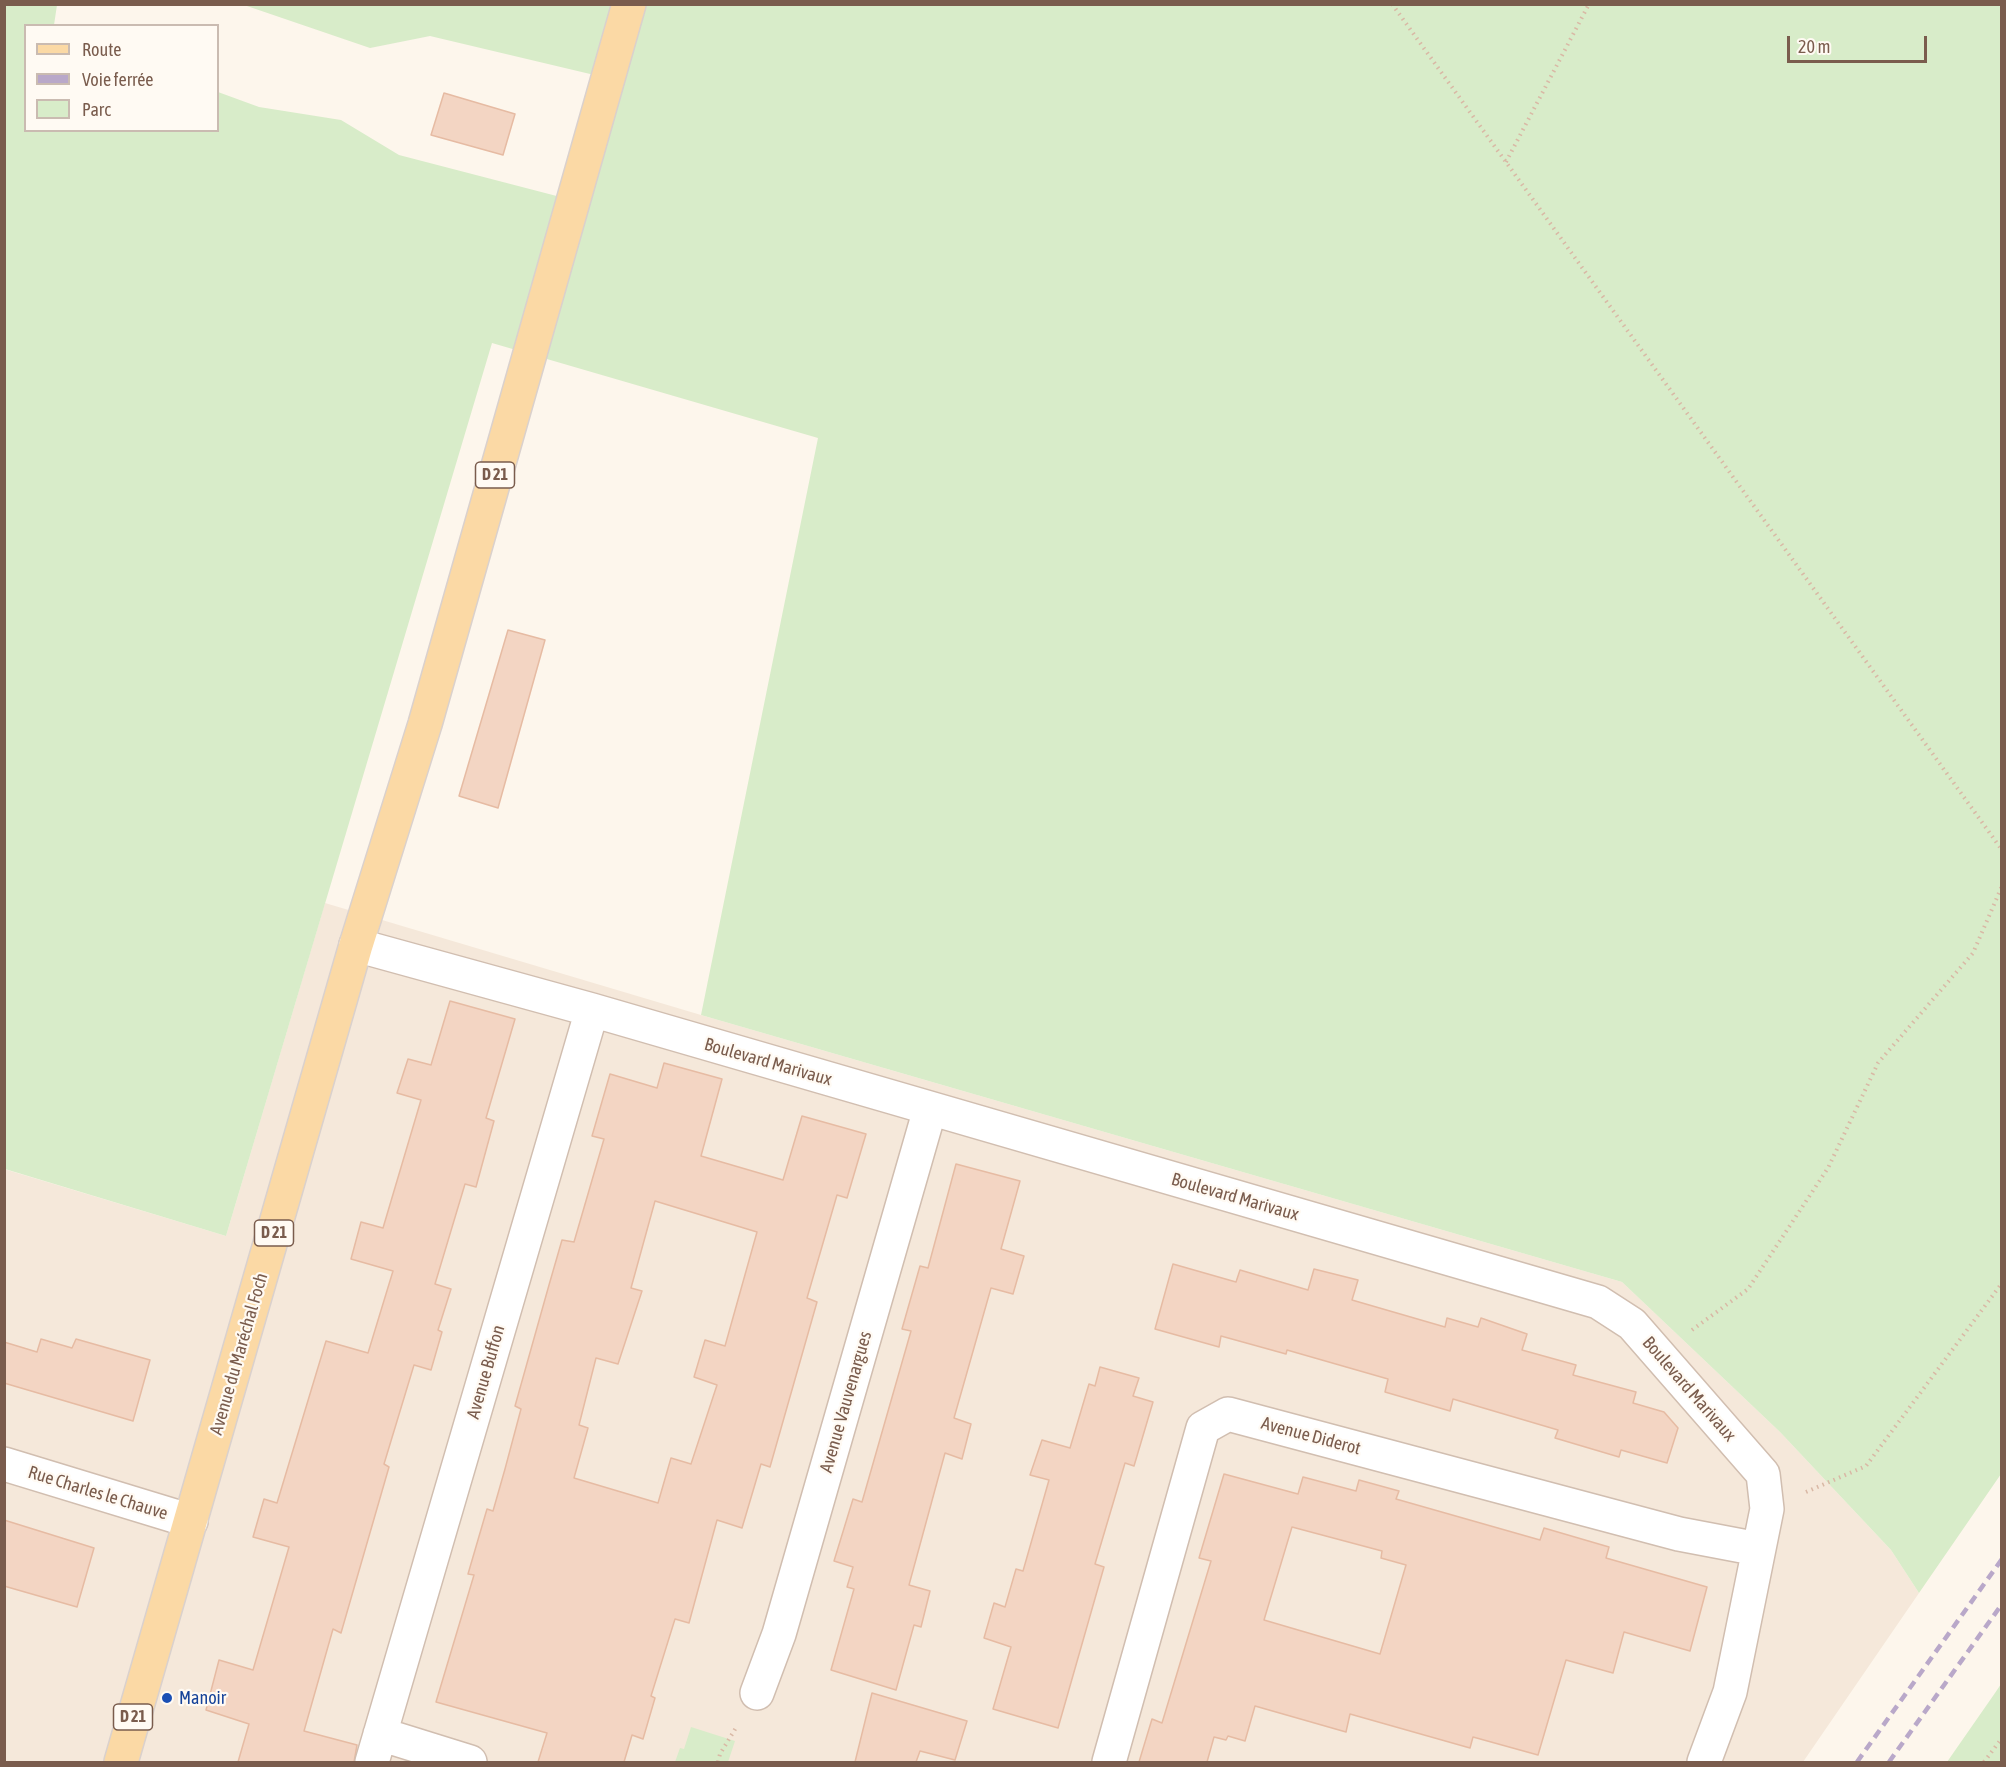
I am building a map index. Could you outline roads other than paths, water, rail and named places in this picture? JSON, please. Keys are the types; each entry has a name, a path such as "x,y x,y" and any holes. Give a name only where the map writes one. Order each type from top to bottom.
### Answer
{"main road":[{"name":"D 21","path":"356,945 425,724 629,4"},
{"name":"Avenue du Maréchal Foch","path":"121,1762 356,945"}],"street":[{"name":"Boulevard Marivaux","path":"356,945 592,1010 1598,1302 1632,1324 1763,1474 1767,1509 1730,1692 1704,1762"},
{"name":"Avenue Buffon","path":"376,1748 592,1010"},
{"name":"Avenue Vauvenargues","path":"757,1693 779,1634 930,1109"},
{"name":"Avenue Diderot","path":"1109,1762 1203,1428 1228,1414 1679,1534 1758,1549"},
{"name":"Rue Charles le Chauve","path":"4,1464 191,1521"},
{"path":"376,1748 470,1762"}],"railway":[{"path":"1857,1762 2002,1559"},
{"path":"1889,1762 2002,1604"}],"place":[{"name":"Manoir","path":"167,1698"}]}
